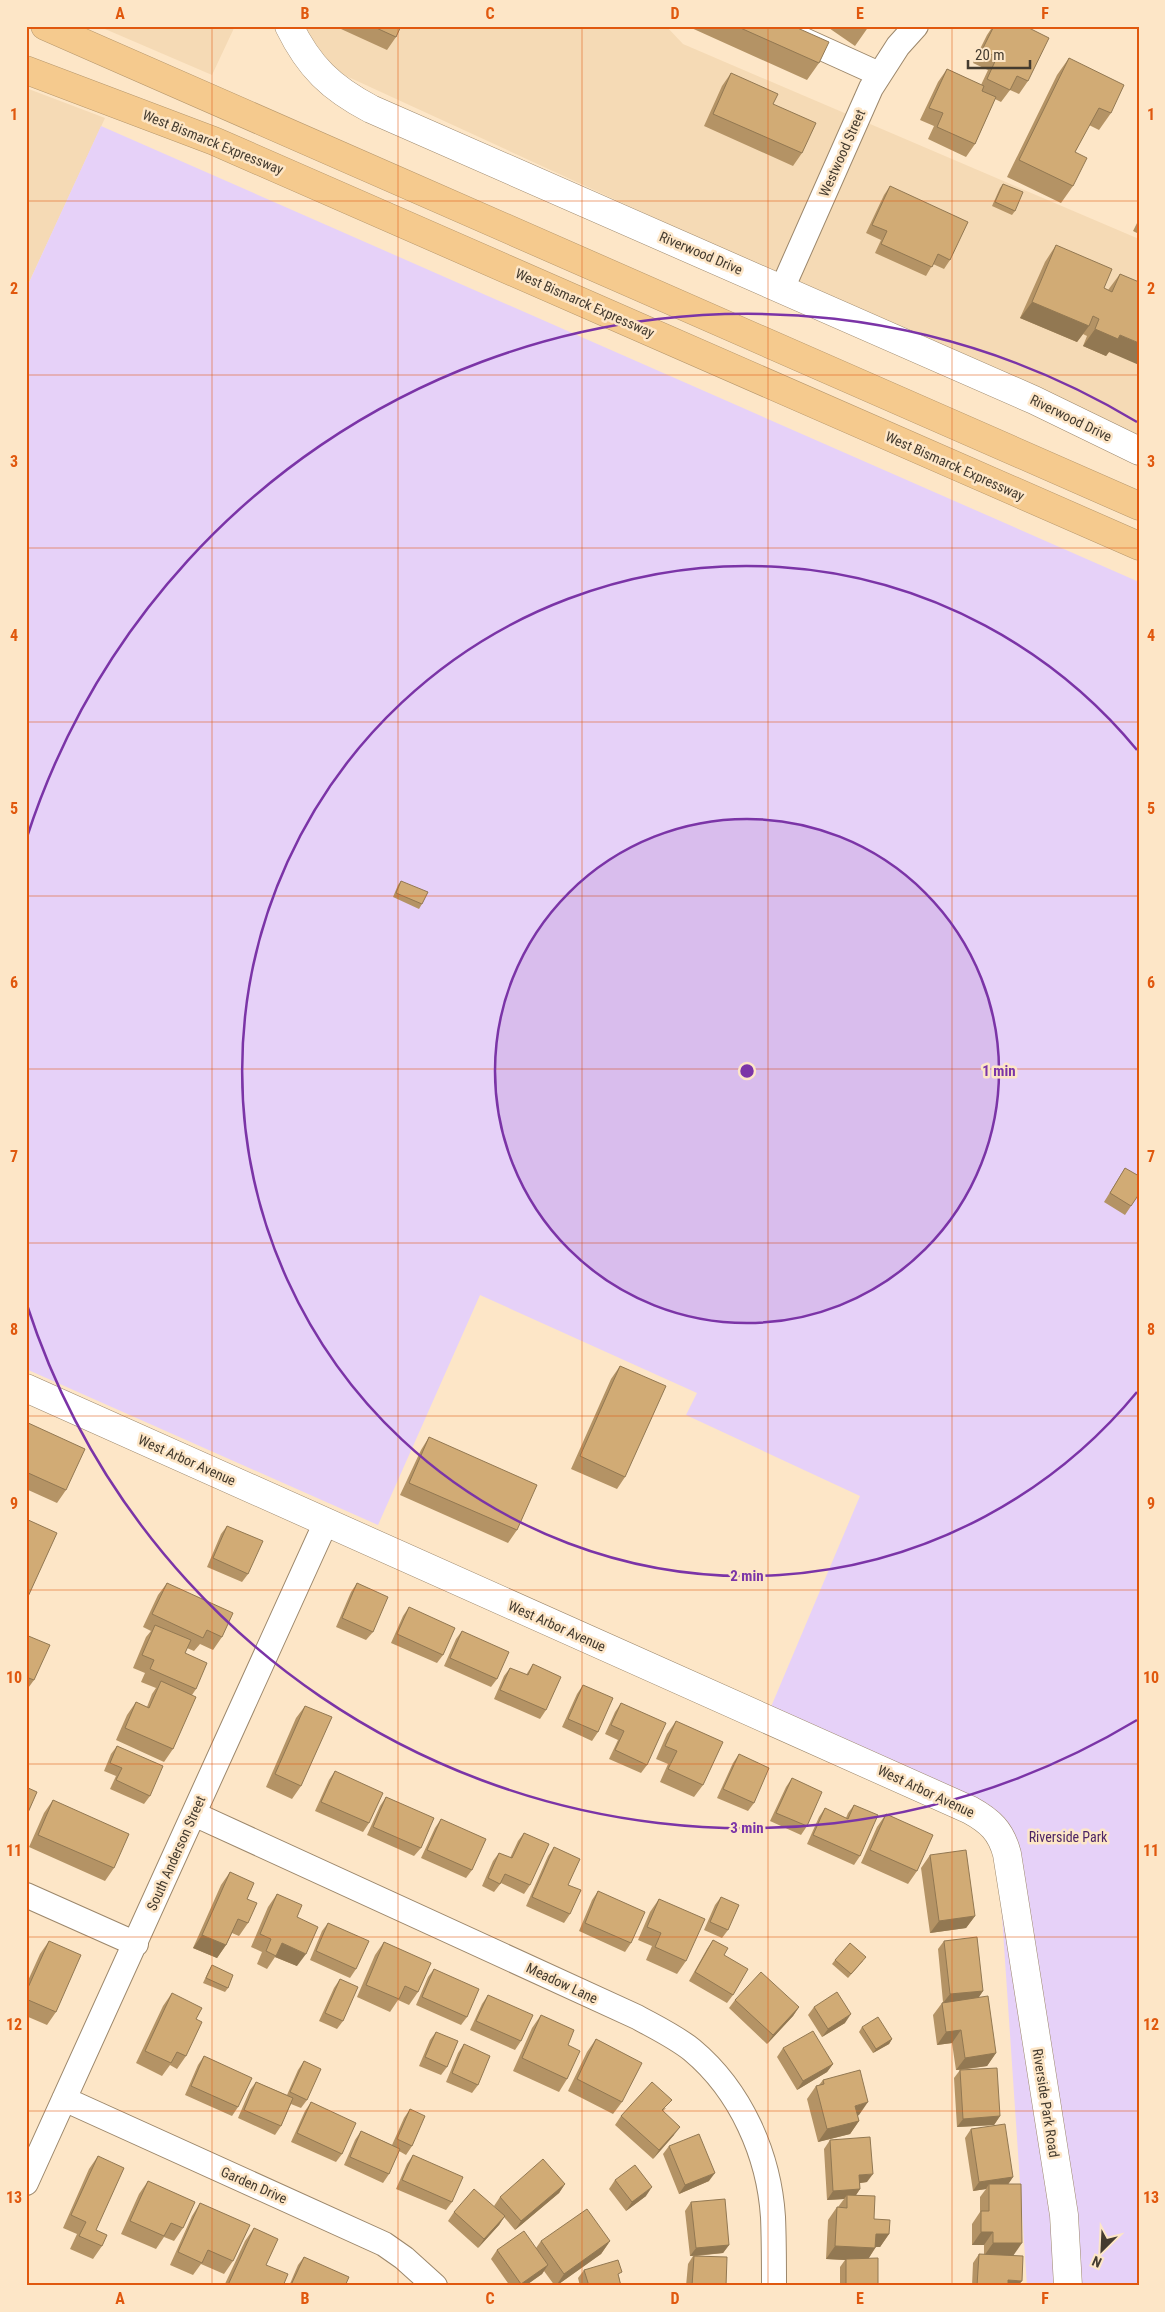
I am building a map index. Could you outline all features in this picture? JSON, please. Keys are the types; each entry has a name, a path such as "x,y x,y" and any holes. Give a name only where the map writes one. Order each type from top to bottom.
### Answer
{"highway":[{"path":"45,26 1139,506"},
{"name":"West Bismarck Expressway","path":"26,70 231,148 1139,546"}],"main road":[{"name":"Riverwood Drive","path":"289,26 313,67 340,91 356,101 1034,400 1139,451"},
{"name":"West Arbor Avenue","path":"26,1388 984,1818 996,1827 1003,1839 1017,1921"},
{"name":"Riverside Park Road","path":"1017,1921 1064,2215 1068,2286"}],"street":[{"path":"773,26 879,74"},
{"name":"Westwood Street","path":"782,289 871,88 879,74 916,26"},
{"name":"South Anderson Street","path":"26,2183 326,1522"},
{"name":"Meadow Lane","path":"194,1814 637,2017 692,2050 713,2071 733,2096 748,2123 760,2152 769,2184 773,2217 774,2286"},
{"path":"26,1895 136,1944"},
{"name":"Garden Drive","path":"64,2098 384,2244 404,2258 435,2286"}],"shaded area":[{"path":"98,26 235,26 212,75"},
{"path":"278,26 666,26 683,44 1139,239 1139,438 320,64"},
{"path":"26,88 105,118 26,289"}],"green space":[{"name":"Riverside Park","path":"101,126 1139,582 1139,2286 1027,2286 996,1827 768,1714 860,1496 686,1415 697,1393 480,1295 378,1525 26,1369 26,289"}],"building":[{"path":"372,26 401,26 396,37"},
{"path":"736,26 793,26 829,42 819,63"},
{"path":"994,26 1008,28 1009,26 1025,26 1049,38 1028,81 1017,76 1010,90 987,79 997,57 982,50"},
{"path":"1069,58 1124,85 1111,113 1099,108 1075,152 1087,158 1073,186 1019,160"},
{"path":"947,69 984,86 982,91 996,97 975,144 937,127 943,113 929,108"},
{"path":"731,73 778,94 773,104 816,123 802,153 713,114"},
{"path":"1003,184 1023,192 1015,211 995,202"},
{"path":"890,186 968,222 950,260 938,254 932,267 881,244 887,231 872,225"},
{"path":"1056,245 1112,269 1104,288 1112,292 1120,274 1139,282 1139,343 1120,335 1118,339 1095,329 1099,319 1093,316 1089,326 1032,302"},
{"path":"401,881 428,892 422,904 396,893"},
{"path":"1125,1168 1139,1176 1139,1194 1131,1206 1110,1193"},
{"path":"620,1366 666,1386 625,1477 580,1456"},
{"path":"26,1422 85,1449 66,1490 26,1472"},
{"path":"429,1437 537,1485 517,1530 409,1483"},
{"path":"26,1519 57,1533 26,1601"},
{"path":"227,1526 263,1541 248,1574 213,1558"},
{"path":"167,1583 233,1613 222,1637 207,1630 203,1638 152,1614"},
{"path":"357,1583 388,1597 373,1632 342,1618"},
{"path":"409,1607 455,1628 443,1655 397,1634"},
{"path":"155,1625 191,1640 185,1653 207,1663 196,1689 150,1669 154,1660 142,1655"},
{"path":"462,1631 509,1652 497,1679 450,1658"},
{"path":"26,1635 50,1645 34,1680 26,1677"},
{"path":"533,1664 561,1677 546,1710 500,1690 510,1668 528,1675"},
{"path":"161,1681 196,1697 173,1749 125,1728 136,1702 149,1708"},
{"path":"583,1685 613,1698 598,1732 568,1719"},
{"path":"621,1703 666,1723 647,1765 615,1750 624,1731 611,1725"},
{"path":"305,1706 332,1717 301,1786 275,1774"},
{"path":"676,1721 723,1742 703,1785 668,1769 677,1751 665,1746"},
{"path":"117,1746 163,1766 150,1796 116,1780 122,1768 110,1763"},
{"path":"739,1754 769,1768 754,1803 723,1789"},
{"path":"335,1771 383,1793 369,1823 321,1802"},
{"path":"792,1778 822,1792 807,1826 776,1813"},
{"path":"26,1787 37,1792 26,1817"},
{"path":"386,1797 434,1818 421,1848 373,1827"},
{"path":"53,1800 129,1834 114,1868 38,1835"},
{"path":"854,1805 878,1815 860,1856 813,1835 825,1808 848,1819"},
{"path":"886,1814 933,1835 917,1871 870,1850"},
{"path":"441,1819 486,1839 472,1870 427,1850"},
{"path":"524,1833 549,1844 530,1885 505,1874 500,1884 488,1878 499,1853 512,1858"},
{"path":"554,1847 580,1859 568,1885 581,1890 570,1914 532,1897"},
{"path":"966,1850 975,1916 939,1921 930,1855"},
{"path":"230,1872 254,1883 247,1899 257,1903 248,1923 238,1919 226,1945 202,1935"},
{"path":"598,1891 645,1912 631,1943 585,1923"},
{"path":"277,1894 302,1905 297,1917 318,1927 306,1954 282,1943 276,1956 266,1951 271,1939 260,1934"},
{"path":"721,1897 739,1905 728,1930 710,1922"},
{"path":"659,1899 705,1919 686,1961 655,1947 661,1933 647,1927"},
{"path":"328,1923 369,1941 356,1969 316,1951"},
{"path":"977,1937 983,1991 950,1994 944,1941"},
{"path":"713,1940 728,1948 724,1955 748,1969 733,1995 695,1972"},
{"path":"49,1941 81,1955 56,2012 26,1999 26,1992"},
{"path":"384,1942 431,1963 418,1992 405,1986 399,1999 366,1985"},
{"path":"850,1943 866,1957 851,1974 835,1960"},
{"path":"212,1965 233,1975 228,1988 206,1978"},
{"path":"434,1969 479,1989 467,2017 422,1997"},
{"path":"761,1972 799,2007 773,2035 735,2000"},
{"path":"340,1979 358,1987 343,2021 325,2013"},
{"path":"837,1992 851,2014 828,2029 814,2007"},
{"path":"172,1993 202,2008 196,2019 202,2022 186,2056 177,2052 171,2063 145,2051"},
{"path":"488,1995 533,2015 521,2041 476,2021"},
{"path":"988,1996 996,2053 965,2058 961,2030 946,2032 942,2003"},
{"path":"541,2015 574,2030 568,2045 580,2051 567,2079 522,2058"},
{"path":"878,2017 892,2039 876,2049 862,2027"},
{"path":"813,2031 833,2064 803,2081 783,2048"},
{"path":"436,2032 458,2041 447,2067 425,2057"},
{"path":"596,2039 642,2063 622,2102 577,2079"},
{"path":"464,2044 490,2056 478,2085 452,2073"},
{"path":"204,2056 252,2078 238,2107 191,2086"},
{"path":"304,2061 321,2069 307,2100 290,2092"},
{"path":"997,2068 1000,2116 963,2119 960,2070"},
{"path":"860,2070 868,2102 855,2106 859,2121 827,2129 816,2086 824,2084 823,2080"},
{"path":"256,2082 293,2098 281,2126 244,2110"},
{"path":"652,2082 672,2100 662,2110 680,2127 659,2150 621,2116"},
{"path":"311,2102 356,2123 342,2154 297,2133"},
{"path":"410,2109 425,2116 412,2146 397,2139"},
{"path":"1005,2124 1013,2177 979,2182 971,2129"},
{"path":"361,2131 400,2149 389,2174 350,2157"},
{"path":"699,2134 715,2173 685,2185 669,2146"},
{"path":"870,2137 873,2174 859,2175 860,2189 833,2191 830,2140"},
{"path":"413,2155 463,2177 452,2202 402,2180"},
{"path":"98,2156 124,2168 96,2230 107,2235 102,2246 79,2236 86,2222 71,2215"},
{"path":"543,2159 565,2184 521,2221 500,2197"},
{"path":"635,2165 652,2187 632,2202 615,2180"},
{"path":"148,2181 195,2202 183,2228 171,2223 164,2236 130,2221"},
{"path":"989,2184 1021,2184 1022,2243 993,2243 993,2232 981,2232 981,2211 989,2211"},
{"path":"474,2189 505,2216 484,2239 454,2212"},
{"path":"847,2195 875,2196 874,2219 890,2220 889,2234 876,2234 875,2248 835,2246 837,2207 847,2208"},
{"path":"725,2199 729,2245 696,2248 691,2202"},
{"path":"200,2203 250,2225 233,2261 208,2250 202,2263 178,2252"},
{"path":"587,2209 610,2241 564,2274 541,2241"},
{"path":"254,2228 278,2239 266,2265 288,2274 283,2286 228,2285"},
{"path":"524,2231 548,2265 521,2284 497,2250"},
{"path":"979,2254 1023,2256 1022,2281 1008,2280 1008,2286 977,2286"},
{"path":"694,2256 727,2257 726,2286 692,2286"},
{"path":"304,2257 349,2277 345,2286 291,2285"},
{"path":"878,2258 878,2286 846,2286 846,2259"},
{"path":"618,2260 622,2272 618,2274 621,2286 589,2286 584,2270"}]}
